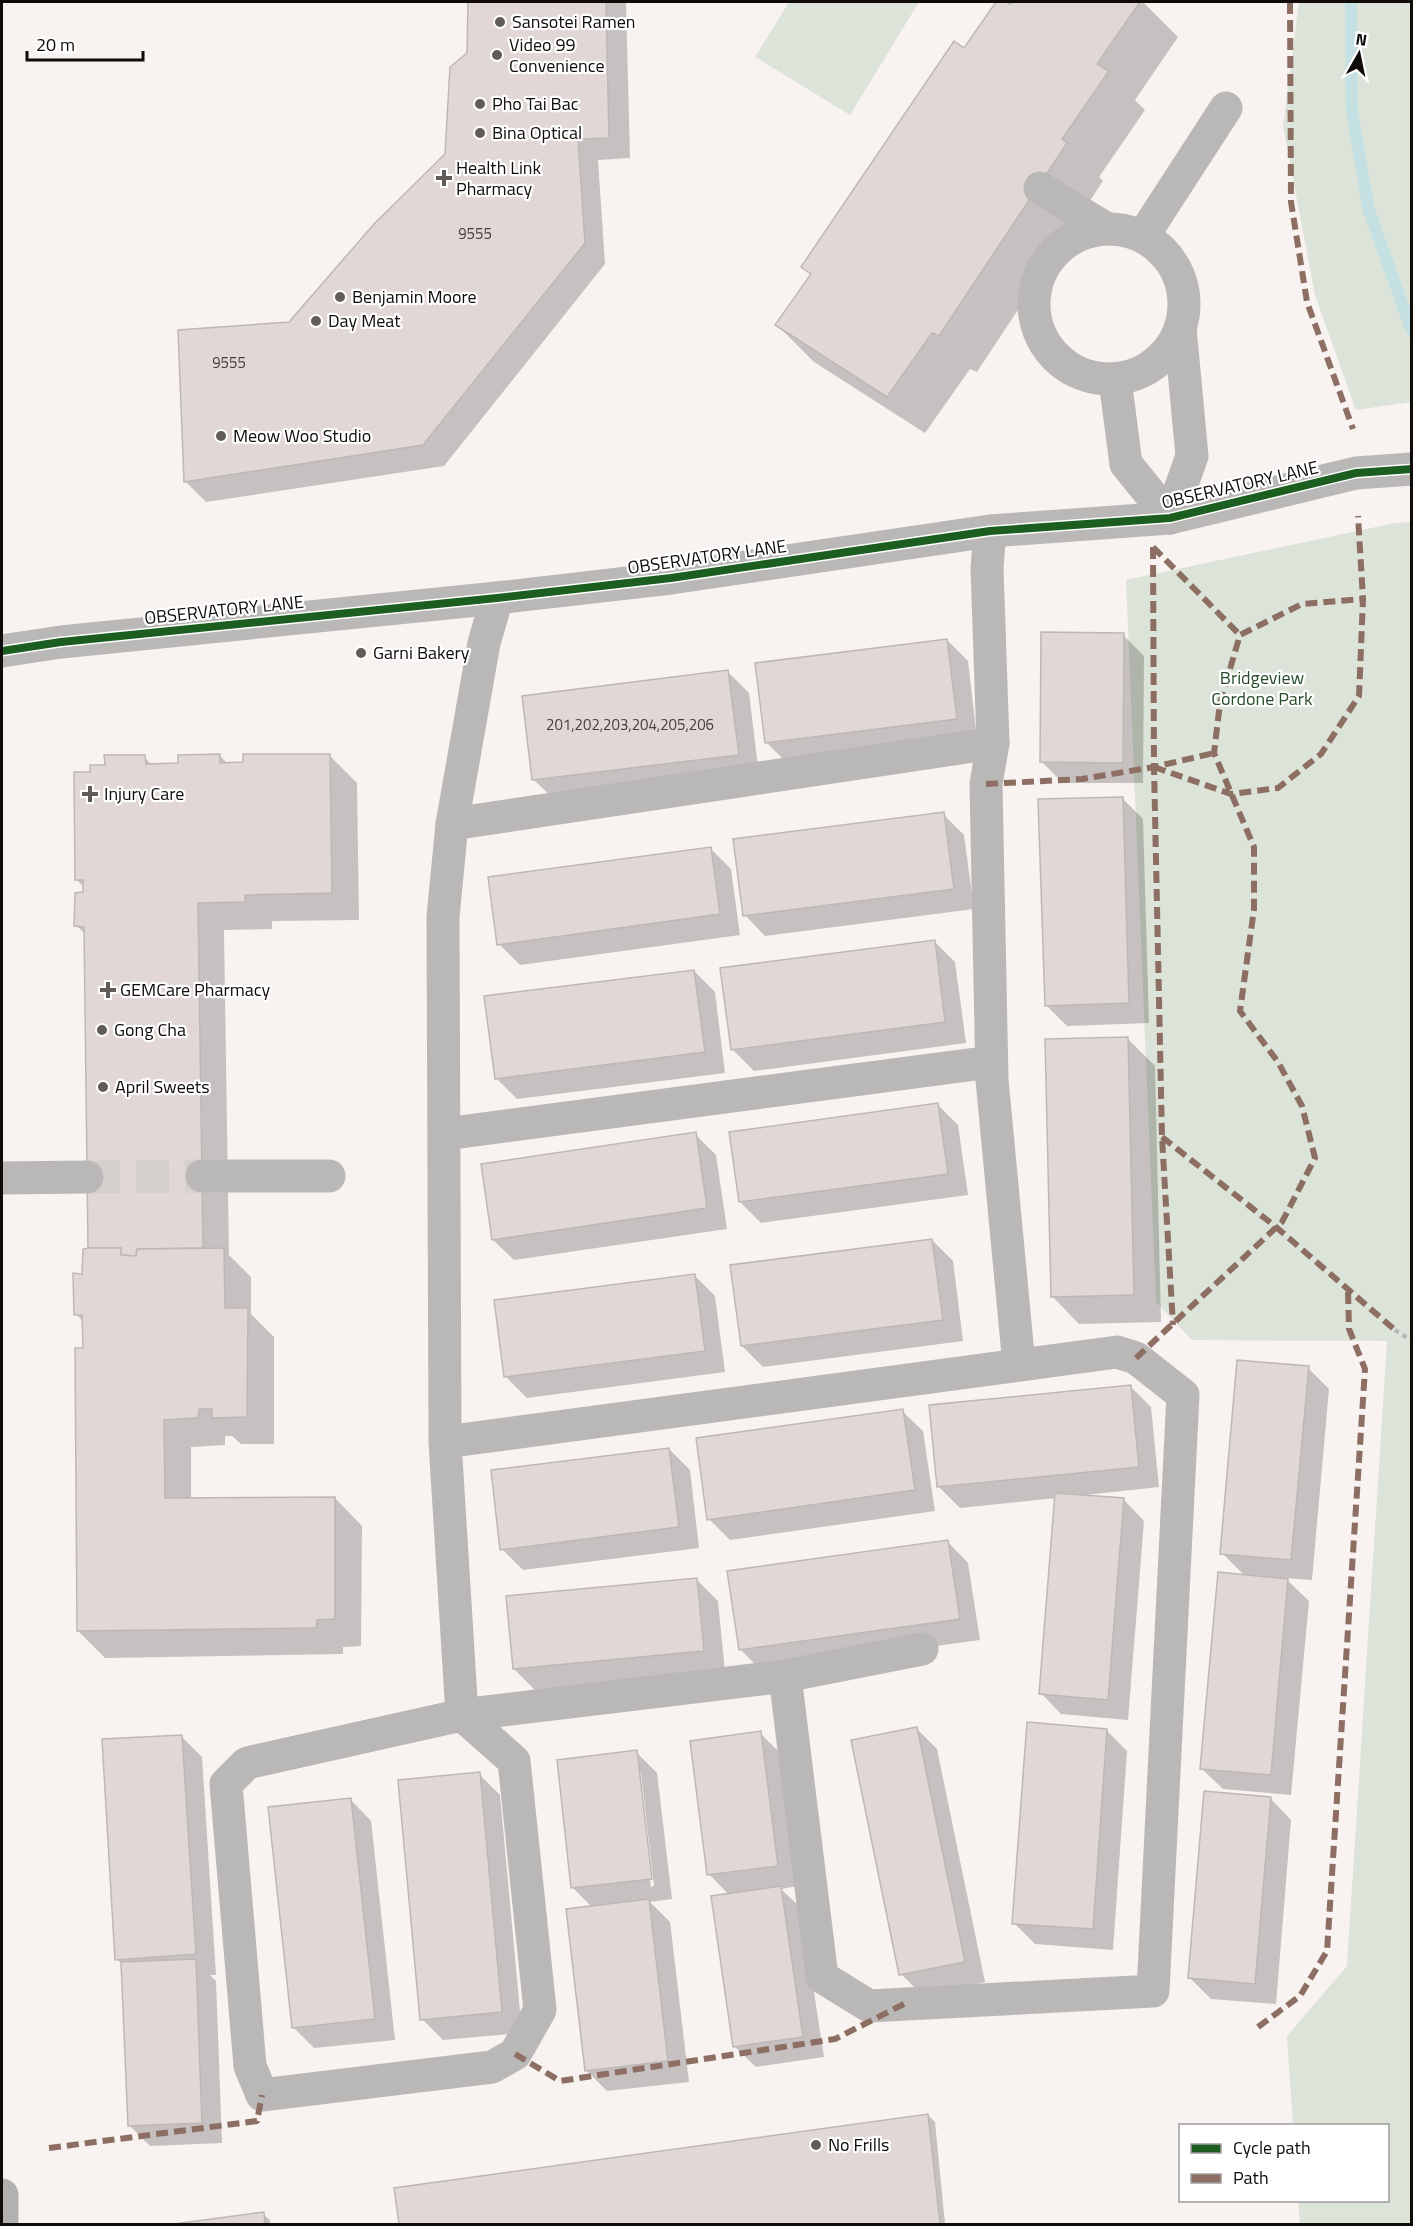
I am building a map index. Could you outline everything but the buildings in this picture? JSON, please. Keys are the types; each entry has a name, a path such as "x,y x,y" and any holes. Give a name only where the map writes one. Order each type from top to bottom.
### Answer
{"main road":[{"path":"2,2195 2,2224"}],"street":[{"path":"1143,236 1226,108"},
{"path":"1040,188 1107,229"},
{"path":"1118,229 1143,236 1163,251 1178,271 1185,295 1184,320 1174,343 1159,361 1138,374 1115,380 1090,378 1067,367 1049,350 1037,327 1033,303 1038,277 1050,255 1070,239 1093,230 1118,229"},
{"path":"1170,518 1192,456 1180,328"},
{"path":"1115,380 1126,464 1170,518"},
{"name":"OBSERVATORY LANE","path":"2,651 85,640 671,578 990,531 1170,518 1356,473 1403,469"},
{"path":"990,531 987,568 993,743 986,784 991,1062 1019,1365"},
{"path":"497,598 484,643 452,824 443,917 445,1442 462,1715 514,1761 540,2010 515,2054 492,2067 262,2095 250,2066 226,1784 247,1763 462,1715 785,1676 922,1649"},
{"path":"452,824 993,743"},
{"path":"445,1134 991,1062"},
{"path":"202,1176 329,1176"},
{"path":"2,1178 87,1178"},
{"path":"445,1442 1117,1352 1136,1358 1183,1395 1153,1991 869,2006 822,1977 785,1676"}],"path":[{"path":"1395,1330 1412,1341"}],"green space":[{"path":"789,2 919,2 850,115 755,57"},
{"path":"1299,2 1411,2 1411,402 1356,410 1315,295 1283,126"},
{"name":"Bridgeview Cordone Park","path":"1411,522 1411,2224 1300,2224 1298,2202 1389,2202 1389,2124 1293,2124 1287,2036 1347,1966 1387,1341 1192,1340 1156,1302 1126,580 1395,523"}],"waterway":[{"path":"1351,2 1352,110 1369,211 1412,331"}],"tunnel":[{"path":"87,1177 202,1176"}],"marked path":[{"path":"1290,2 1291,202 1307,302 1353,429"},
{"path":"1154,767 1231,794 1278,788 1321,754 1359,696 1363,599 1358,516"},
{"path":"1153,547 1154,767 1162,1137 1173,1325"},
{"path":"1153,547 1240,635"},
{"path":"1136,1358 1282,1222 1315,1158 1302,1106 1278,1062 1240,1011 1254,909 1254,847 1214,753 1220,703 1240,635 1302,604 1363,599"},
{"path":"986,784 1082,779 1154,767 1214,753"},
{"path":"1162,1137 1276,1227 1395,1330"},
{"path":"1258,2027 1300,1996 1327,1951 1365,1369 1349,1329 1348,1290"},
{"path":"515,2054 560,2081 835,2039 904,2004"},
{"path":"49,2148 257,2121 262,2095"}],"cycle path":[{"path":"2,651 61,642 671,578 990,531 1170,518 1356,473 1412,469"}],"place":[{"name":"Sansotei Ramen","path":"500,22"},
{"name":"Video 99 Convenience","path":"497,55"},
{"name":"Pho Tai Bac","path":"480,104"},
{"name":"Bina Optical","path":"480,133"},
{"name":"Health Link Pharmacy","path":"444,178"},
{"name":"Benjamin Moore","path":"340,297"},
{"name":"Day Meat","path":"316,321"},
{"name":"Meow Woo Studio","path":"221,436"},
{"name":"Garni Bakery","path":"361,653"},
{"name":"Injury Care","path":"90,794"},
{"name":"GEMCare Pharmacy","path":"108,990"},
{"name":"Gong Cha","path":"102,1030"},
{"name":"April Sweets","path":"103,1087"},
{"name":"No Frills","path":"816,2145"}]}
